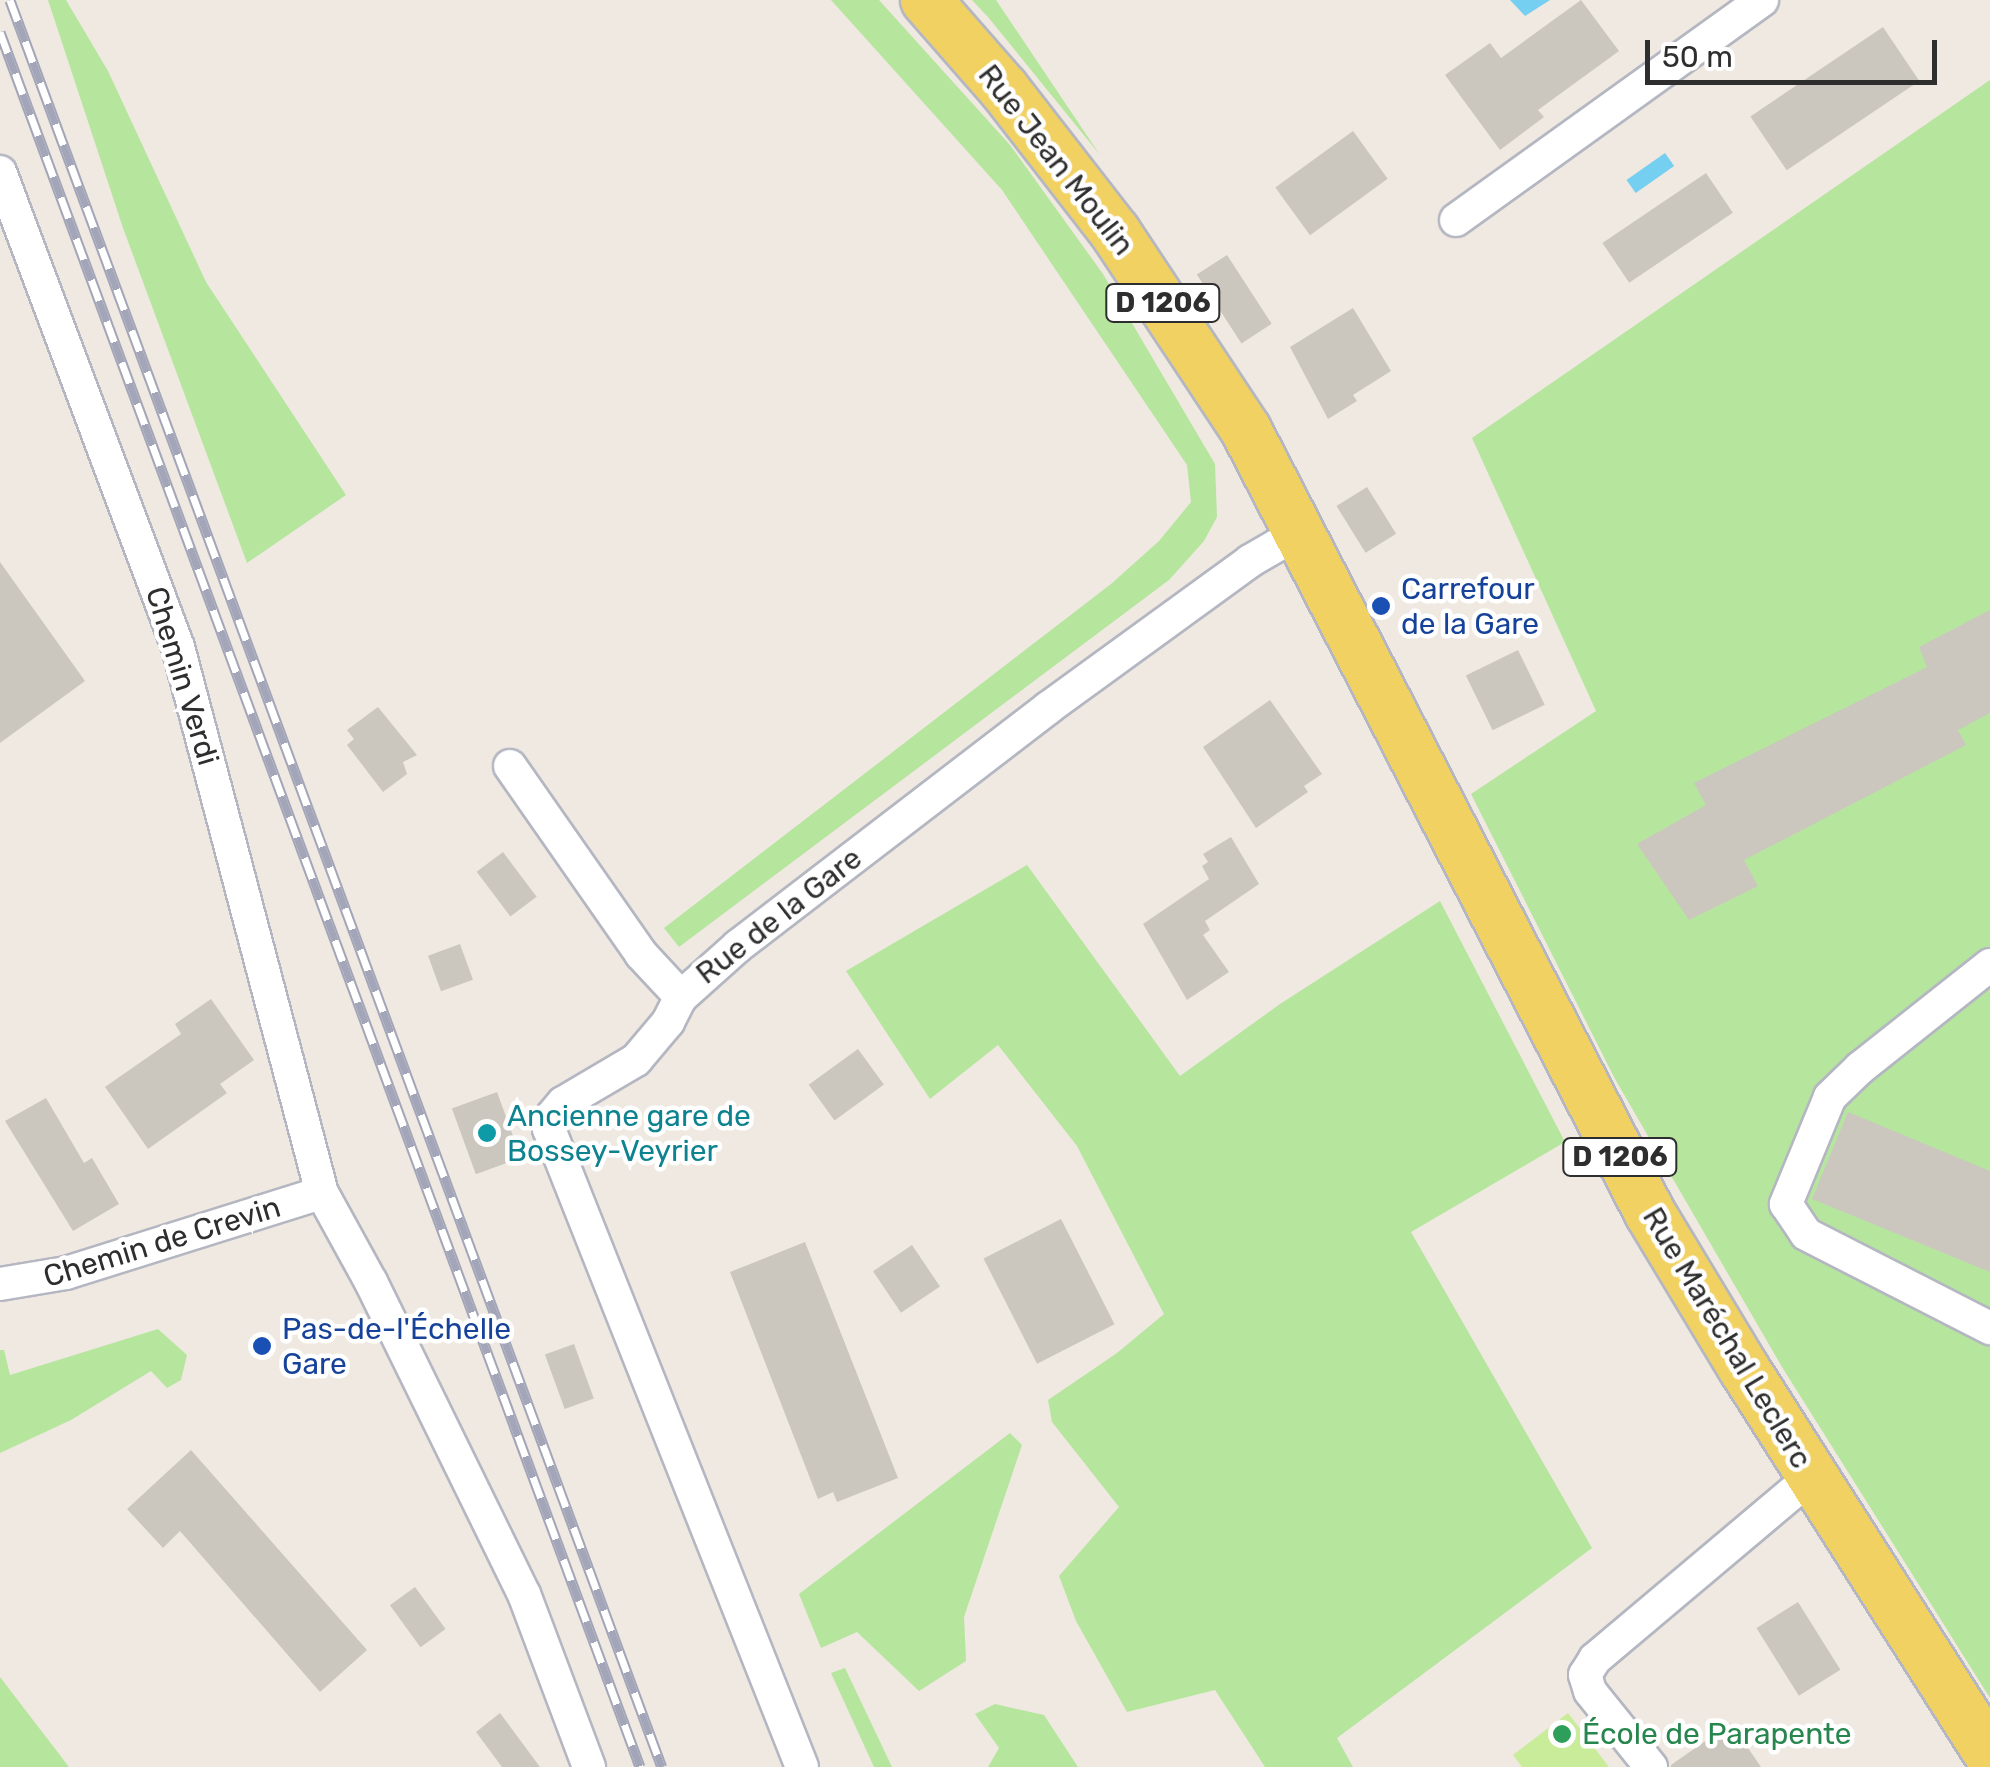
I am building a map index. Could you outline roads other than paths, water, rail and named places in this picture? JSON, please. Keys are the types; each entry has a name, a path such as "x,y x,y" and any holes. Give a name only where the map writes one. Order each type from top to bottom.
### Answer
{"main road":[{"name":"Rue Jean Moulin","path":"926,0 1004,89 1115,232 1246,430 1300,532"},
{"name":"Rue Maréchal Leclerc","path":"1300,532 1595,1114 1650,1213 1990,1754"}],"street":[{"path":"1456,220 1762,0"},
{"name":"Chemin Verdi","path":"0,172 178,647 322,1193 371,1282 524,1594 589,1767"},
{"name":"Rue de la Gare","path":"802,1767 549,1129 563,1103 636,1060 668,1022 681,997 713,966 1048,708 1250,562 1300,532"},
{"path":"510,766 641,954 681,997"},
{"path":"1990,966 1860,1068 1830,1098 1786,1204 1806,1234 1990,1328"},
{"name":"Chemin de Crevin","path":"0,1284 66,1273 322,1193"},
{"path":"1652,1767 1590,1691 1584,1675 1595,1659 1812,1476"}],"water":[{"path":"1510,0 1550,0 1525,16"},
{"path":"1665,153 1674,166 1636,193 1626,180"}],"railway":[{"path":"10,0 662,1767"},
{"path":"0,32 640,1767"}],"place":[{"name":"Carrefour de la Gare","path":"1381,606"},
{"name":"Ancienne gare de Bossey-Veyrier","path":"487,1133"},
{"name":"Pas-de-l'Échelle Gare","path":"262,1346"},
{"name":"École de Parapente","path":"1562,1734"}]}
